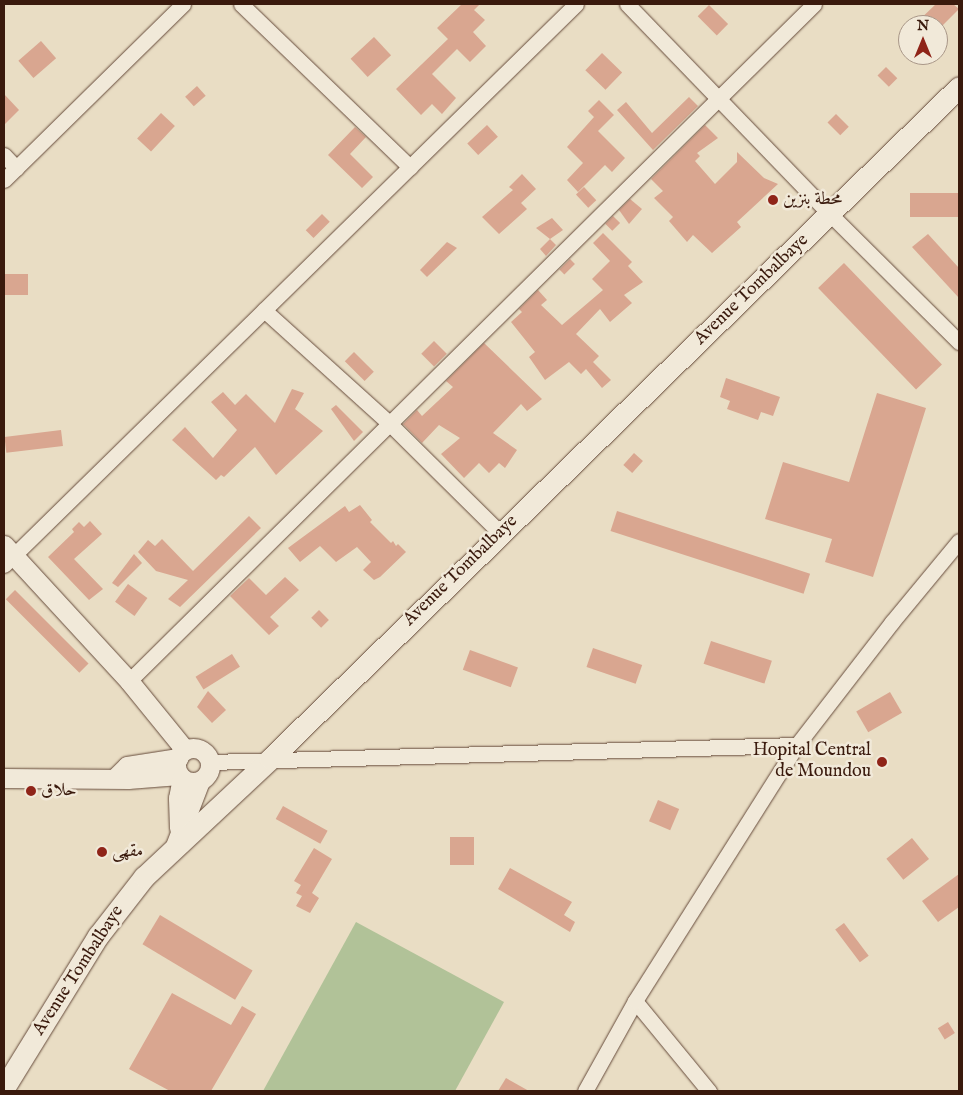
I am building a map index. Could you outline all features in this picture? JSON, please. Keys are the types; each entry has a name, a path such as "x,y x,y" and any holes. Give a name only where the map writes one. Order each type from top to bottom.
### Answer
{"main road":[{"name":"Avenue Tombalbaye","path":"4,1088 98,936 177,838 270,759 959,87"}],"street":[{"path":"4,180 183,4"},
{"path":"241,4 410,167"},
{"path":"177,838 196,799 185,768 129,681 7,555 264,310 576,4"},
{"path":"627,4 830,214 959,342"},
{"path":"129,681 814,4"},
{"path":"4,155 16,168"},
{"path":"264,310 390,423 500,533"},
{"path":"585,1091 635,1001 797,745 892,622 959,542"},
{"path":"210,762 797,745"},
{"path":"4,778 117,776 153,778 185,768 209,772 210,762 199,750 185,768"},
{"path":"635,1001 709,1091"}],"green space":[{"path":"356,922 504,1002 455,1091 263,1091"}],"building":[{"path":"462,4 480,4 474,10 485,20 473,32 486,46 470,62 457,49 432,74 456,98 442,114 432,104 421,115 396,89 448,39 437,28"},
{"path":"936,4 953,4 959,9 948,20 948,15 924,15"},
{"path":"709,5 728,24 717,35 698,16"},
{"path":"374,37 391,55 368,77 351,59"},
{"path":"41,41 56,58 33,78 18,61"},
{"path":"602,53 622,72 605,90 585,70"},
{"path":"886,67 897,78 889,87 878,75"},
{"path":"197,86 206,96 194,106 185,97"},
{"path":"4,94 19,110 4,125"},
{"path":"689,97 698,106 653,150 617,110 626,102 652,133"},
{"path":"599,100 614,115 598,131 625,158 612,172 605,165 578,192 567,180 583,163 567,147 594,117 588,111"},
{"path":"161,113 175,126 151,152 137,139"},
{"path":"836,114 849,127 840,135 828,122"},
{"path":"487,125 498,137 478,155 467,143"},
{"path":"705,125 718,138 697,153 700,156 695,161 715,184 737,162 737,152 764,178 778,184 737,222 741,227 712,253 693,235 687,242 669,221 673,217 654,198 663,191 651,179"},
{"path":"355,127 366,137 350,154 373,177 362,188 328,155"},
{"path":"522,174 536,189 521,203 527,209 499,234 482,217 513,190 509,187"},
{"path":"584,187 596,200 588,208 576,195"},
{"path":"910,193 959,193 959,217 910,217"},
{"path":"630,199 642,209 629,224 619,210"},
{"path":"322,214 330,222 314,238 306,230"},
{"path":"613,216 620,223 612,231 605,224"},
{"path":"552,218 563,230 550,239 536,228"},
{"path":"603,233 632,262 628,266 643,282 624,295 632,303 610,322 600,309 576,334 599,356 593,362 611,380 602,388 586,369 581,374 569,362 545,380 529,357 535,352 511,322 522,312 519,309 538,290 547,300 541,305 562,325 603,290 592,279 610,261 593,243"},
{"path":"928,234 959,268 959,298 912,247"},
{"path":"550,239 556,245 546,256 540,249"},
{"path":"447,242 457,248 427,277 420,270"},
{"path":"570,259 575,264 564,275 559,270"},
{"path":"844,263 942,364 916,389 818,288"},
{"path":"4,274 28,274 28,295 4,295"},
{"path":"434,341 447,354 434,366 421,354"},
{"path":"484,343 542,399 527,411 521,404 493,433 517,450 505,468 499,463 489,473 479,463 464,478 441,454 460,438 439,425 422,443 403,424 417,410 422,416 453,387 446,381"},
{"path":"354,352 374,372 365,381 345,361"},
{"path":"726,378 780,397 773,416 761,412 758,420 727,409 730,401 720,397"},
{"path":"292,389 304,393 295,409 323,431 276,475 255,447 224,477 221,475 216,480 172,440 185,427 213,458 237,430 211,402 223,392 235,405 246,394 275,423"},
{"path":"877,393 926,408 873,577 825,562 832,539 765,519 783,462 849,482"},
{"path":"336,405 363,432 354,441 331,409"},
{"path":"61,430 63,446 6,453 4,437"},
{"path":"634,453 643,461 632,473 623,465"},
{"path":"360,505 372,520 370,522 391,543 393,541 396,546 398,544 406,552 380,577 374,580 363,570 371,562 357,547 336,562 320,546 300,562 288,548 345,506 349,512"},
{"path":"617,511 810,574 804,594 611,531"},
{"path":"249,516 261,528 180,607 168,599 188,580 156,571 138,552 148,540 155,546 162,539 193,571"},
{"path":"90,521 102,534 74,559 103,589 89,600 48,557 74,532 72,529 79,522 84,527"},
{"path":"134,554 142,563 118,587 112,583"},
{"path":"285,577 299,590 270,617 279,626 269,635 230,596 249,578 266,595"},
{"path":"128,584 147,598 134,616 115,602"},
{"path":"15,590 89,664 79,673 6,599"},
{"path":"319,610 329,620 321,628 311,618"},
{"path":"711,641 772,661 764,684 704,664"},
{"path":"593,648 642,665 636,684 586,667"},
{"path":"470,650 518,667 511,687 463,670"},
{"path":"232,654 240,667 203,690 196,677"},
{"path":"208,691 226,710 212,723 197,707"},
{"path":"890,692 902,713 868,732 856,712"},
{"path":"658,800 679,809 670,830 649,821"},
{"path":"283,806 328,831 320,844 276,819"},
{"path":"450,837 474,837 474,865 450,865"},
{"path":"912,838 929,859 903,880 886,859"},
{"path":"314,848 332,859 312,893 319,898 310,913 296,906 302,896 296,893 301,885 294,881"},
{"path":"510,868 572,902 564,915 575,922 570,932 498,889"},
{"path":"959,874 959,907 938,922 922,901"},
{"path":"160,915 253,971 235,1000 142,944"},
{"path":"844,923 869,956 860,962 835,930"},
{"path":"172,993 231,1025 242,1006 256,1014 211,1091 170,1091 129,1069"},
{"path":"948,1022 955,1033 945,1039 938,1028"},
{"path":"506,1078 529,1091 498,1091"}],"place":[{"name":"محطة بنزين","path":"773,200"},
{"name":"Hopital Central de Moundou","path":"882,762"},
{"name":"حلاق","path":"31,791"},
{"name":"مقهى","path":"102,852"}]}
